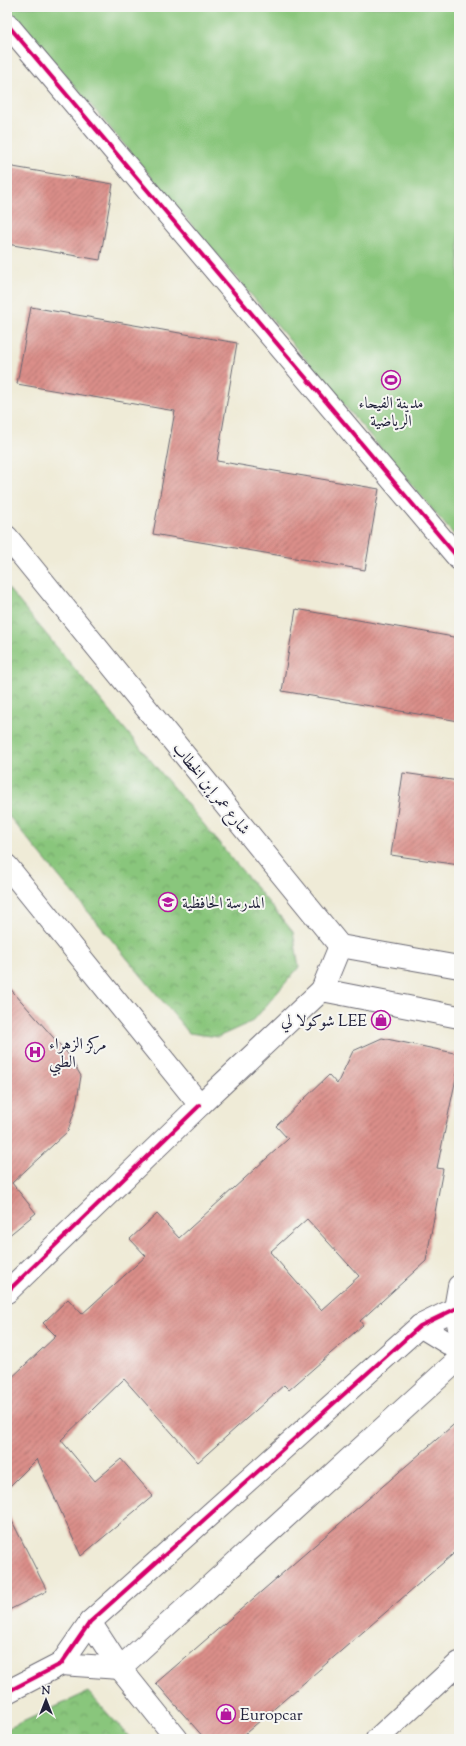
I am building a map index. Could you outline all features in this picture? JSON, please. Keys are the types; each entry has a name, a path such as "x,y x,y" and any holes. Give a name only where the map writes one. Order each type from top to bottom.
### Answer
{"street":[{"path":"7,24 459,559"},
{"name":"شارع عمر إبن الخطاب","path":"7,537 340,946"},
{"path":"7,866 200,1105"},
{"path":"7,1292 200,1105 322,990 340,946 459,967"},
{"path":"322,990 459,1017"},
{"path":"7,1692 61,1664 90,1622 420,1326 457,1318 459,1286"},
{"path":"420,1326 459,1350"},
{"path":"61,1664 120,1668 459,1359"},
{"path":"90,1622 120,1668 177,1739"},
{"path":"377,1739 459,1662"}],"green space":[{"name":"مدينة الفيحاء الرياضية","path":"8,7 459,7 459,541"},
{"path":"7,587 293,932 299,967 253,1021 218,1037 189,1033 7,814"},
{"path":"88,1692 131,1739 7,1739 7,1729"}],"building":[{"path":"7,166 113,184 100,260 7,244"},
{"path":"31,307 237,343 217,461 379,489 365,570 153,534 175,411 17,384"},
{"path":"296,609 459,638 459,721 282,691"},
{"path":"403,773 459,781 459,865 391,855"},
{"path":"7,985 68,1054 81,1076 76,1106 68,1131 12,1183 36,1213 7,1237"},
{"path":"382,1038 459,1054 459,1064 437,1168 443,1169 426,1261 360,1321 363,1325 289,1390 284,1385 198,1462 124,1379 61,1440 95,1481 121,1459 153,1496 81,1556 37,1459 7,1489 7,1382 56,1336 43,1323 68,1299 82,1314 146,1256 130,1239 157,1214 179,1238 288,1139 276,1126 329,1075 337,1084 353,1051","holes":["307,1219 359,1276 321,1310 270,1252"]},
{"path":"459,1420 459,1549 239,1739 205,1739 156,1683"},
{"path":"7,1511 47,1591 7,1611"}],"cycle path":[{"path":"7,24 459,559"},
{"path":"7,1292 200,1105"},
{"path":"7,1692 61,1664 90,1622 420,1326 455,1309"}],"place":[{"name":"مدينة الفيحاء الرياضية","path":"391,380"},
{"name":"المدرسة الحافظية","path":"168,902"},
{"name":"شوكولا لي LEE","path":"381,1020"},
{"name":"مركز الزهراء الطبي","path":"35,1052"},
{"name":"Europcar","path":"226,1714"}]}
